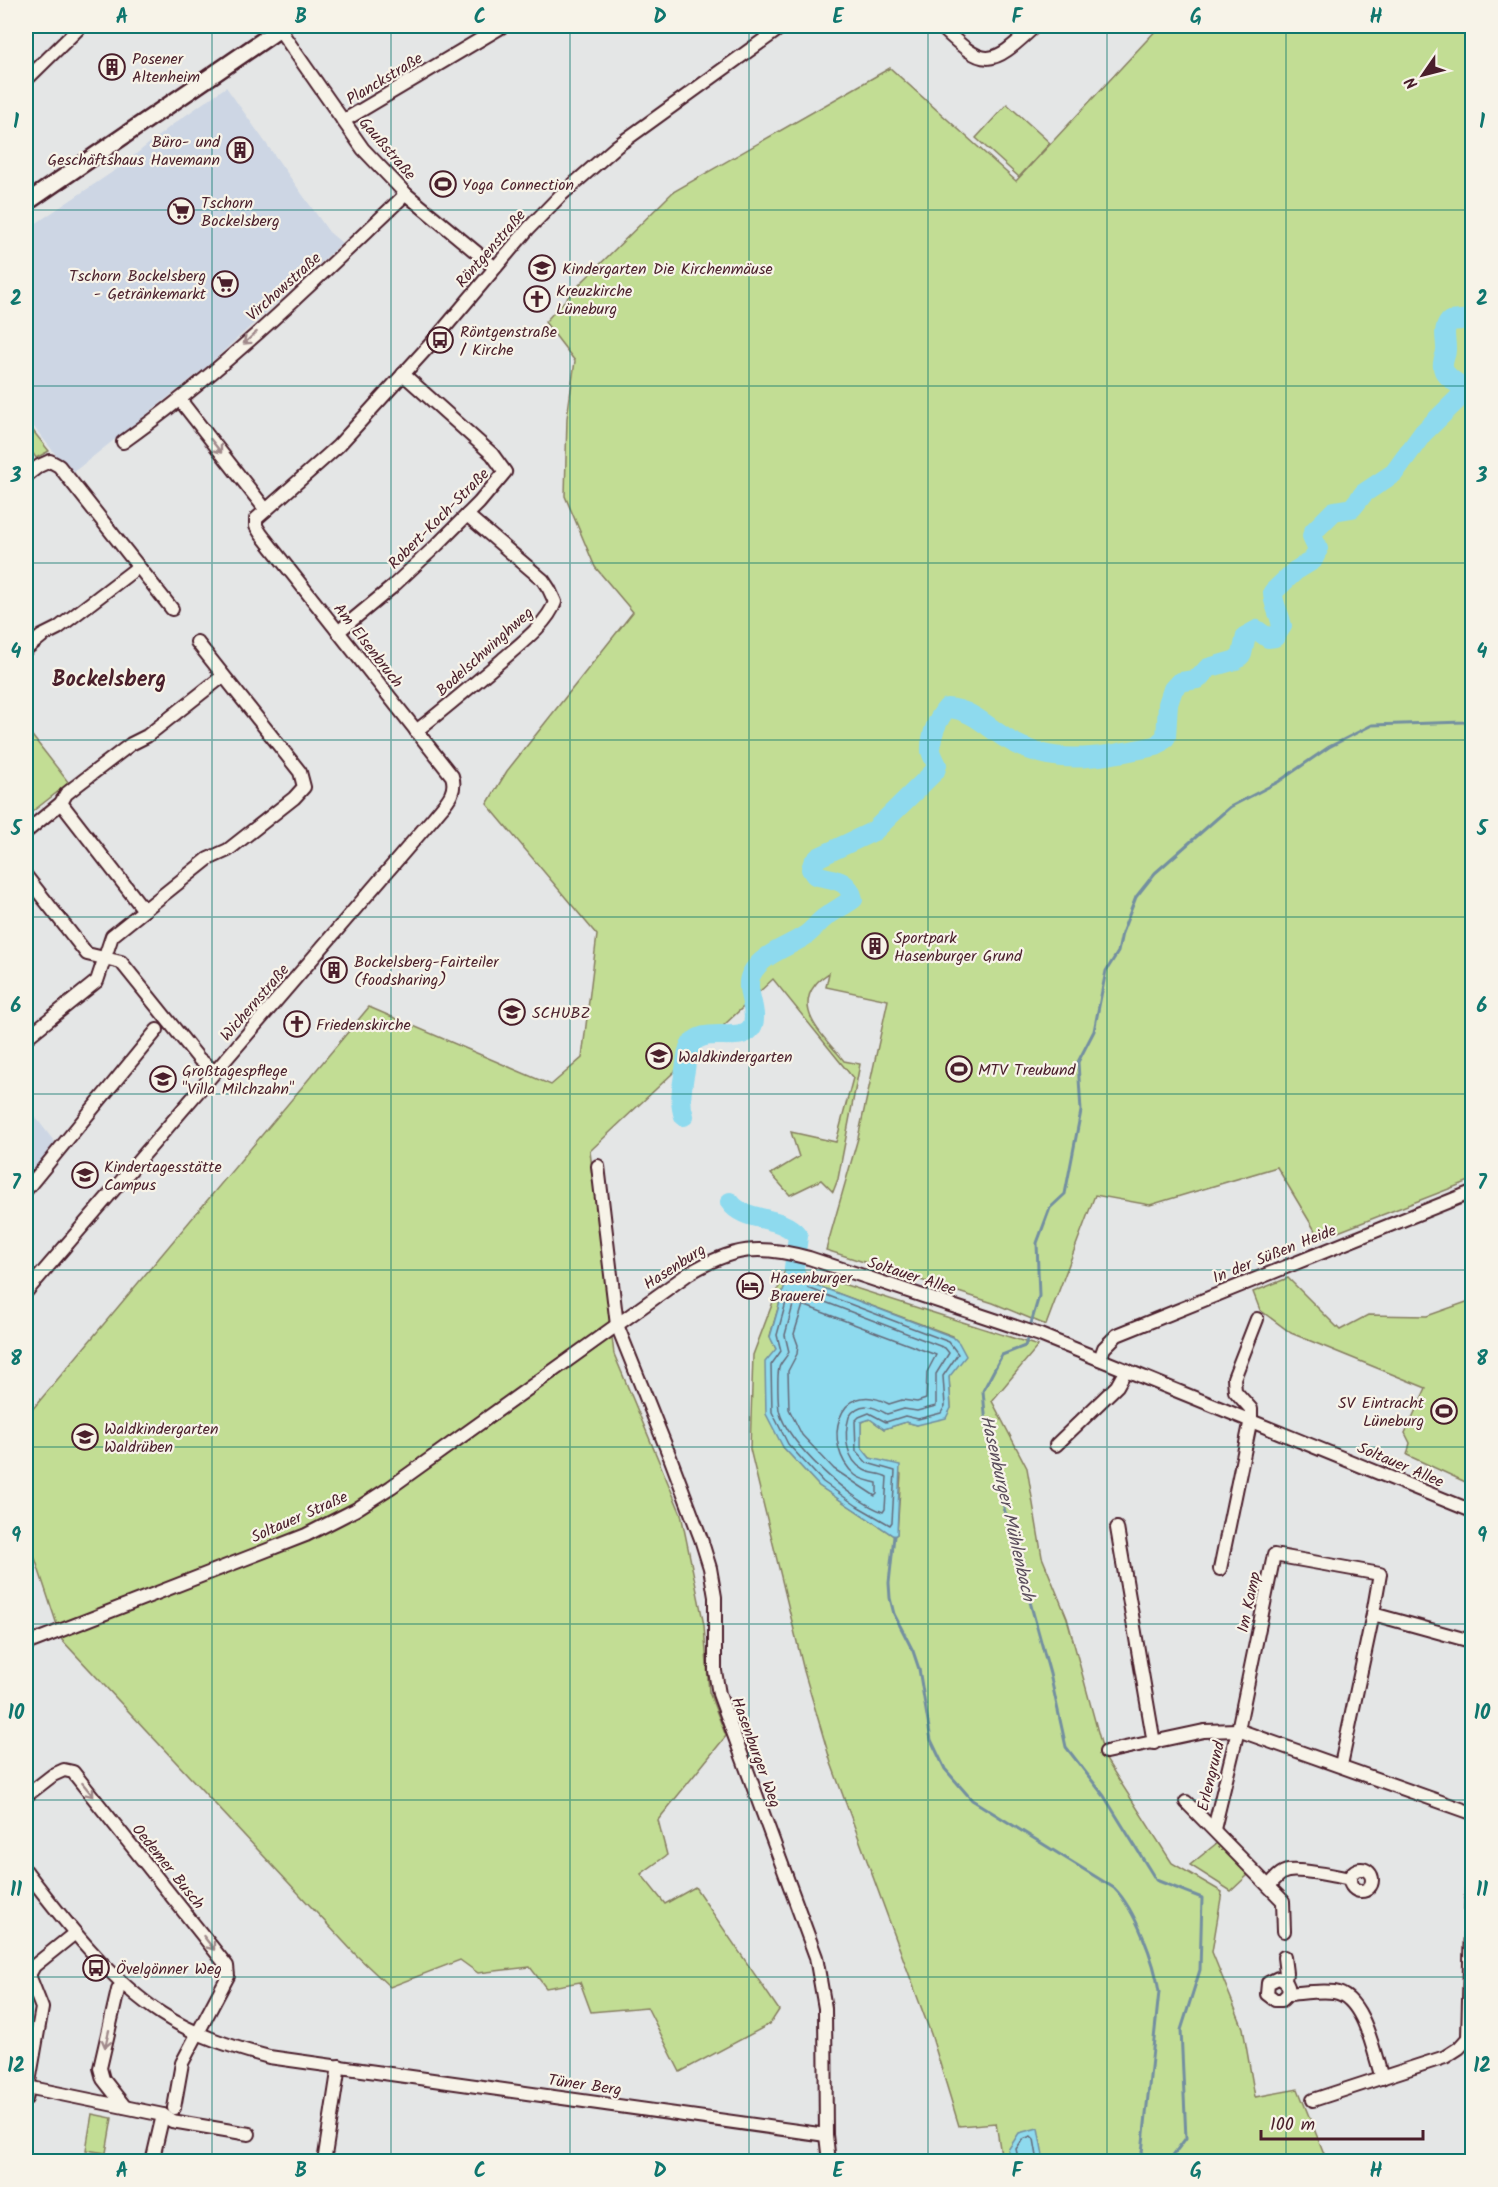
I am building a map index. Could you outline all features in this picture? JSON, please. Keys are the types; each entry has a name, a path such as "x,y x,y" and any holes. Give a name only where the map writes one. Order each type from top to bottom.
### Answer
{"main road":[{"path":"26,203 280,27"}],"street":[{"path":"26,80 81,26"},
{"name":"Planckstraße","path":"343,121 503,26"},
{"name":"Röntgenstraße","path":"256,526 256,519 338,446 437,337 494,267 539,217 602,158 783,26"},
{"path":"940,26 969,52 985,58 994,58 1035,26"},
{"name":"Gaußstraße","path":"280,27 363,149 406,194 494,267"},
{"name":"Virchowstraße","path":"123,442 180,400 294,299 406,194"},
{"name":"Robert-Koch-Straße","path":"338,632 391,588 467,515 502,478 505,470 489,451 403,374"},
{"path":"180,400 266,510"},
{"path":"26,476 50,461 59,466 172,609"},
{"name":"Bodelschwinghweg","path":"416,731 476,684 513,650 542,622 552,610 555,602 543,580 467,515"},
{"name":"Am Elsenbruch","path":"256,526 452,776 455,784"},
{"path":"26,649 42,636 58,628 138,567"},
{"path":"26,1038 97,981 112,936 208,859 228,850 294,798 304,787 300,772 197,642"},
{"path":"26,832 62,804 66,794 76,786 131,744 147,736 223,676"},
{"name":"Wichernstraße","path":"26,1292 434,817 454,792 455,784"},
{"path":"62,804 144,910"},
{"path":"26,876 87,954 121,962 199,1059 215,1072"},
{"path":"26,1190 157,1030"},
{"name":"Hasenburger Weg","path":"598,1166 617,1325 701,1539 710,1568 715,1597 716,1671 719,1694 726,1719 816,1957 825,2008 826,2135 829,2162"},
{"name":"In der Süßen Heide","path":"1100,1359 1104,1348 1117,1335 1473,1192"},
{"name":"Hasenburg","path":"617,1325 709,1261 751,1249 791,1253"},
{"name":"Soltauer Allee","path":"791,1253 1022,1328 1473,1511"},
{"path":"1220,1569 1251,1419 1251,1409 1236,1391 1234,1378 1257,1319"},
{"name":"Soltauer Straße","path":"26,1644 328,1525 391,1488 617,1325"},
{"path":"1056,1445 1117,1386 1126,1370"},
{"path":"1118,1528 1154,1743"},
{"name":"Im Kamp","path":"1238,1730 1274,1555 1380,1574 1374,1614 1341,1765"},
{"path":"1374,1614 1467,1640"},
{"path":"1106,1752 1204,1731 1238,1730 1473,1813"},
{"name":"Erlengrund","path":"1214,1829 1238,1730"},
{"name":"Oedemer Busch","path":"26,1796 53,1775 64,1770 73,1772 227,1966 228,1976 199,2033"},
{"name":"Erlengrund","path":"1186,1802 1283,1901 1284,1931"},
{"name":"Tüner Berg","path":"26,1871 75,1932 122,1983 142,2000 163,2015 237,2048 269,2057 826,2135"},
{"path":"1269,1886 1286,1871 1329,1874 1350,1879"},
{"path":"1313,2100 1445,2057 1470,2039 1473,1886"},
{"path":"75,1932 34,1966 27,1976 42,2008 26,2093 169,2111"},
{"path":"1284,1957 1286,1973 1284,1980"},
{"path":"1288,1994 1288,1987 1284,1980 1278,1978 1270,1980 1266,1986 1267,1994 1275,2001 1282,2000 1288,1994 1334,1992 1351,2000 1362,2016 1382,2078"},
{"path":"122,1983 118,1990 100,2068 104,2079 125,2107"},
{"path":"152,2162 182,2063 199,2033"},
{"path":"324,2162 339,2066"},
{"path":"169,2111 172,2121 249,2134"}],"shaded area":[{"path":"226,87 329,232 342,243 205,368 71,474 26,417 26,230 120,167 172,125"},
{"path":"26,1105 64,1154 26,1200"}],"green space":[{"path":"1160,26 1472,26 1472,1180 1320,1239 1277,1167 1150,1205 1095,1195 1046,1325 993,1303 826,1250 858,1138 888,1000 826,987 829,973 816,983 809,995 810,1016 815,1026 844,1061 860,1064 838,1179 833,1192 821,1180 790,1195 771,1174 799,1157 791,1132 836,1142 853,1078 773,979 590,1151 614,1354 681,1514 704,1625 709,1692 726,1736 658,1820 667,1855 641,1874 665,1904 695,1887 779,2010 770,2024 680,2072 647,2007 591,2012 580,1982 546,1988 530,1967 478,1973 460,1960 390,1987 356,1955 62,1640 26,1531 26,1417 369,1007 551,1085 582,1058 597,935 487,804 507,771 633,612 595,567 565,496 567,418 575,361 545,322 673,192 890,68 1016,181"},
{"path":"1007,104 1050,143 1019,177 976,138"},
{"path":"26,422 49,451 36,458 26,443"},
{"path":"26,728 69,783 28,815 26,812"},
{"path":"787,1265 790,1267 770,1336 776,1349 783,1447 819,1486 894,1536 897,1534 901,1474 870,1458 861,1447 861,1422 870,1419 884,1429 906,1422 917,1425 951,1408 949,1377 953,1336 810,1283 802,1271 1038,1346 992,1401 1027,1468 1042,1557 1067,1618 1105,1758 1172,1863 1222,1892 1212,1952 1243,2028 1255,2097 1298,2089 1327,2161 1002,2161 996,2123 959,2126 931,2034 831,1763 804,1671 750,1449 753,1355"},
{"path":"1288,1278 1340,1330 1368,1315 1427,1316 1472,1300 1472,1485 1407,1455 1410,1443 1405,1433 1426,1388 1291,1333 1260,1310 1253,1292"},
{"path":"1217,1843 1248,1875 1231,1891 1190,1865"},
{"path":"92,2114 112,2118 106,2153 86,2150"}],"water":[{"path":"790,1267 802,1271 810,1283 953,1337 966,1356 949,1377 951,1408 946,1418 917,1425 906,1422 884,1429 870,1419 861,1422 861,1447 870,1458 900,1465 897,1534 894,1536 819,1486 783,1447 766,1414 765,1362 776,1349 770,1337"},
{"path":"1038,2128 1044,2161 1014,2161 1008,2150 1019,2133"}],"waterway":[{"name":"Hasenburger Mühlenbach","path":"684,1116 681,1096 689,1048 702,1037 738,1035 751,1028 754,1016 749,981 756,967 769,956 806,935 823,919 853,899 844,883 815,875 811,869 813,863 819,857 874,831 935,771 937,765 931,751 933,733 947,708 972,715 1007,739 1044,754 1081,758 1156,746 1166,737 1168,704 1173,689 1180,682 1198,679 1208,668 1236,660 1242,654 1246,636 1257,630 1268,638 1275,637 1282,626 1273,592 1295,571 1313,560 1318,549 1312,536 1314,531 1334,511 1352,508 1364,493 1394,473 1423,433 1460,397 1464,390 1448,377 1443,368 1446,351 1445,331 1450,321 1472,319"},
{"name":"Hasenburger Mühlenbach","path":"1030,1327 1039,1296 1037,1243 1050,1208 1065,1194 1081,1111 1078,1062 1094,1031 1106,971 1118,952 1122,933 1136,897 1155,873 1230,807 1278,782 1329,747 1372,725 1464,722 1472,718"},
{"name":"Hasenburger Mühlenbach","path":"730,1202 736,1209 782,1224 798,1236 794,1268 798,1294"},
{"name":"Hasenburger Mühlenbach","path":"1029,1333 1025,1346 1002,1355 983,1391 986,1425 1005,1512 1020,1541 1027,1591 1050,1674 1066,1747 1104,1796 1156,1880 1202,1898 1200,1970 1181,2030 1186,2138 1168,2162"},
{"name":"Hasenburger Mühlenbach","path":"894,1536 889,1583 890,1598 894,1614 913,1651 919,1669 931,1740 945,1769 972,1800 1114,1888 1122,1897 1143,1937 1159,1992 1141,2162"}],"place":[{"name":"Posener Altenheim","path":"112,67"},
{"name":"Büro- und Geschäftshaus Havemann","path":"240,150"},
{"name":"Yoga Connection","path":"443,184"},
{"name":"Tschorn Bockelsberg","path":"181,211"},
{"name":"Kindergarten Die Kirchenmäuse","path":"542,268"},
{"name":"Tschorn Bockelsberg - Getränkemarkt","path":"225,284"},
{"name":"Kreuzkirche Lüneburg","path":"537,299"},
{"name":"Röntgenstraße / Kirche","path":"440,340"},
{"name":"Sportpark Hasenburger Grund","path":"875,946"},
{"name":"Bockelsberg-Fairteiler (foodsharing)","path":"334,970"},
{"name":"SCHUBZ","path":"512,1012"},
{"name":"Friedenskirche","path":"297,1024"},
{"name":"Waldkindergarten","path":"659,1056"},
{"name":"MTV Treubund","path":"959,1069"},
{"name":"Großtagespflege \"Villa Milchzahn\"","path":"163,1079"},
{"name":"Kindertagesstätte Campus","path":"85,1175"},
{"name":"Hasenburger Brauerei","path":"750,1286"},
{"name":"SV Eintracht Lüneburg","path":"1444,1411"},
{"name":"Waldkindergarten Waldrüben","path":"85,1437"},
{"name":"Övelgönner Weg","path":"96,1968"}],"district":[{"name":"Bockelsberg","path":"109,678"}]}
